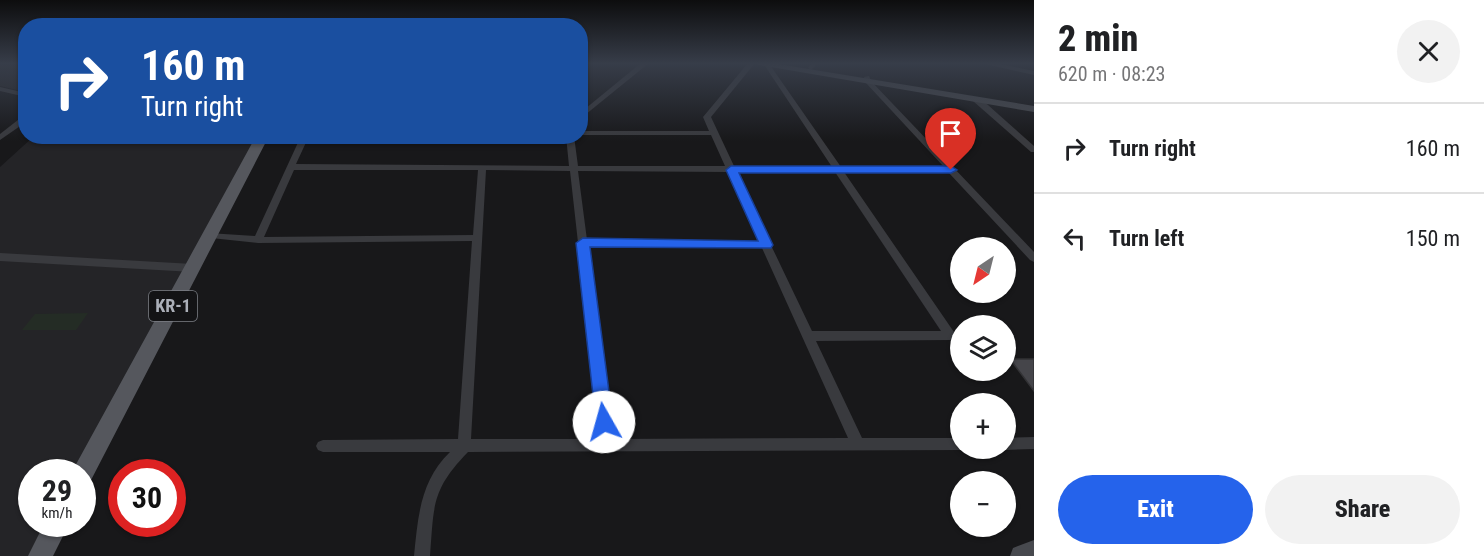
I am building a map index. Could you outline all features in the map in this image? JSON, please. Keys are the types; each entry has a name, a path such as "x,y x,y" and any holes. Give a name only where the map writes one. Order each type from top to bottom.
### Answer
{"main road":[{"path":"919,89 1034,108"},
{"path":"933,89 1034,103"},
{"name":"KR-1","path":"91,459 259,144"},
{"path":"40,556 50,537"},
{"path":"1021,556 1034,551"}],"street":[{"path":"0,89 18,93"},
{"path":"588,110 614,89"},
{"path":"730,89 707,117 858,445"},
{"path":"784,89 950,335 809,336"},
{"path":"876,89 1034,258"},
{"path":"976,99 1034,150"},
{"path":"0,138 18,124"},
{"path":"588,133 714,133"},
{"path":"258,240 301,144"},
{"path":"571,144 607,445"},
{"path":"290,167 951,170"},
{"path":"422,556 430,489 446,463 464,447 482,169"},
{"path":"211,235 258,240 477,238"},
{"path":"583,243 767,245"},
{"path":"0,257 193,268"},
{"path":"1016,444 1034,443"},
{"path":"323,446 950,444"}],"shaded area":[{"path":"25,144 259,144 89,459 18,459 18,537 48,537 37,556 0,556 0,167"},
{"path":"88,313 76,330 22,330 35,314"}],"building":[{"path":"1016,359 1034,359 1034,391 1016,367"}],"route":[{"path":"604,422 583,243 767,245 731,170 951,170"}]}
